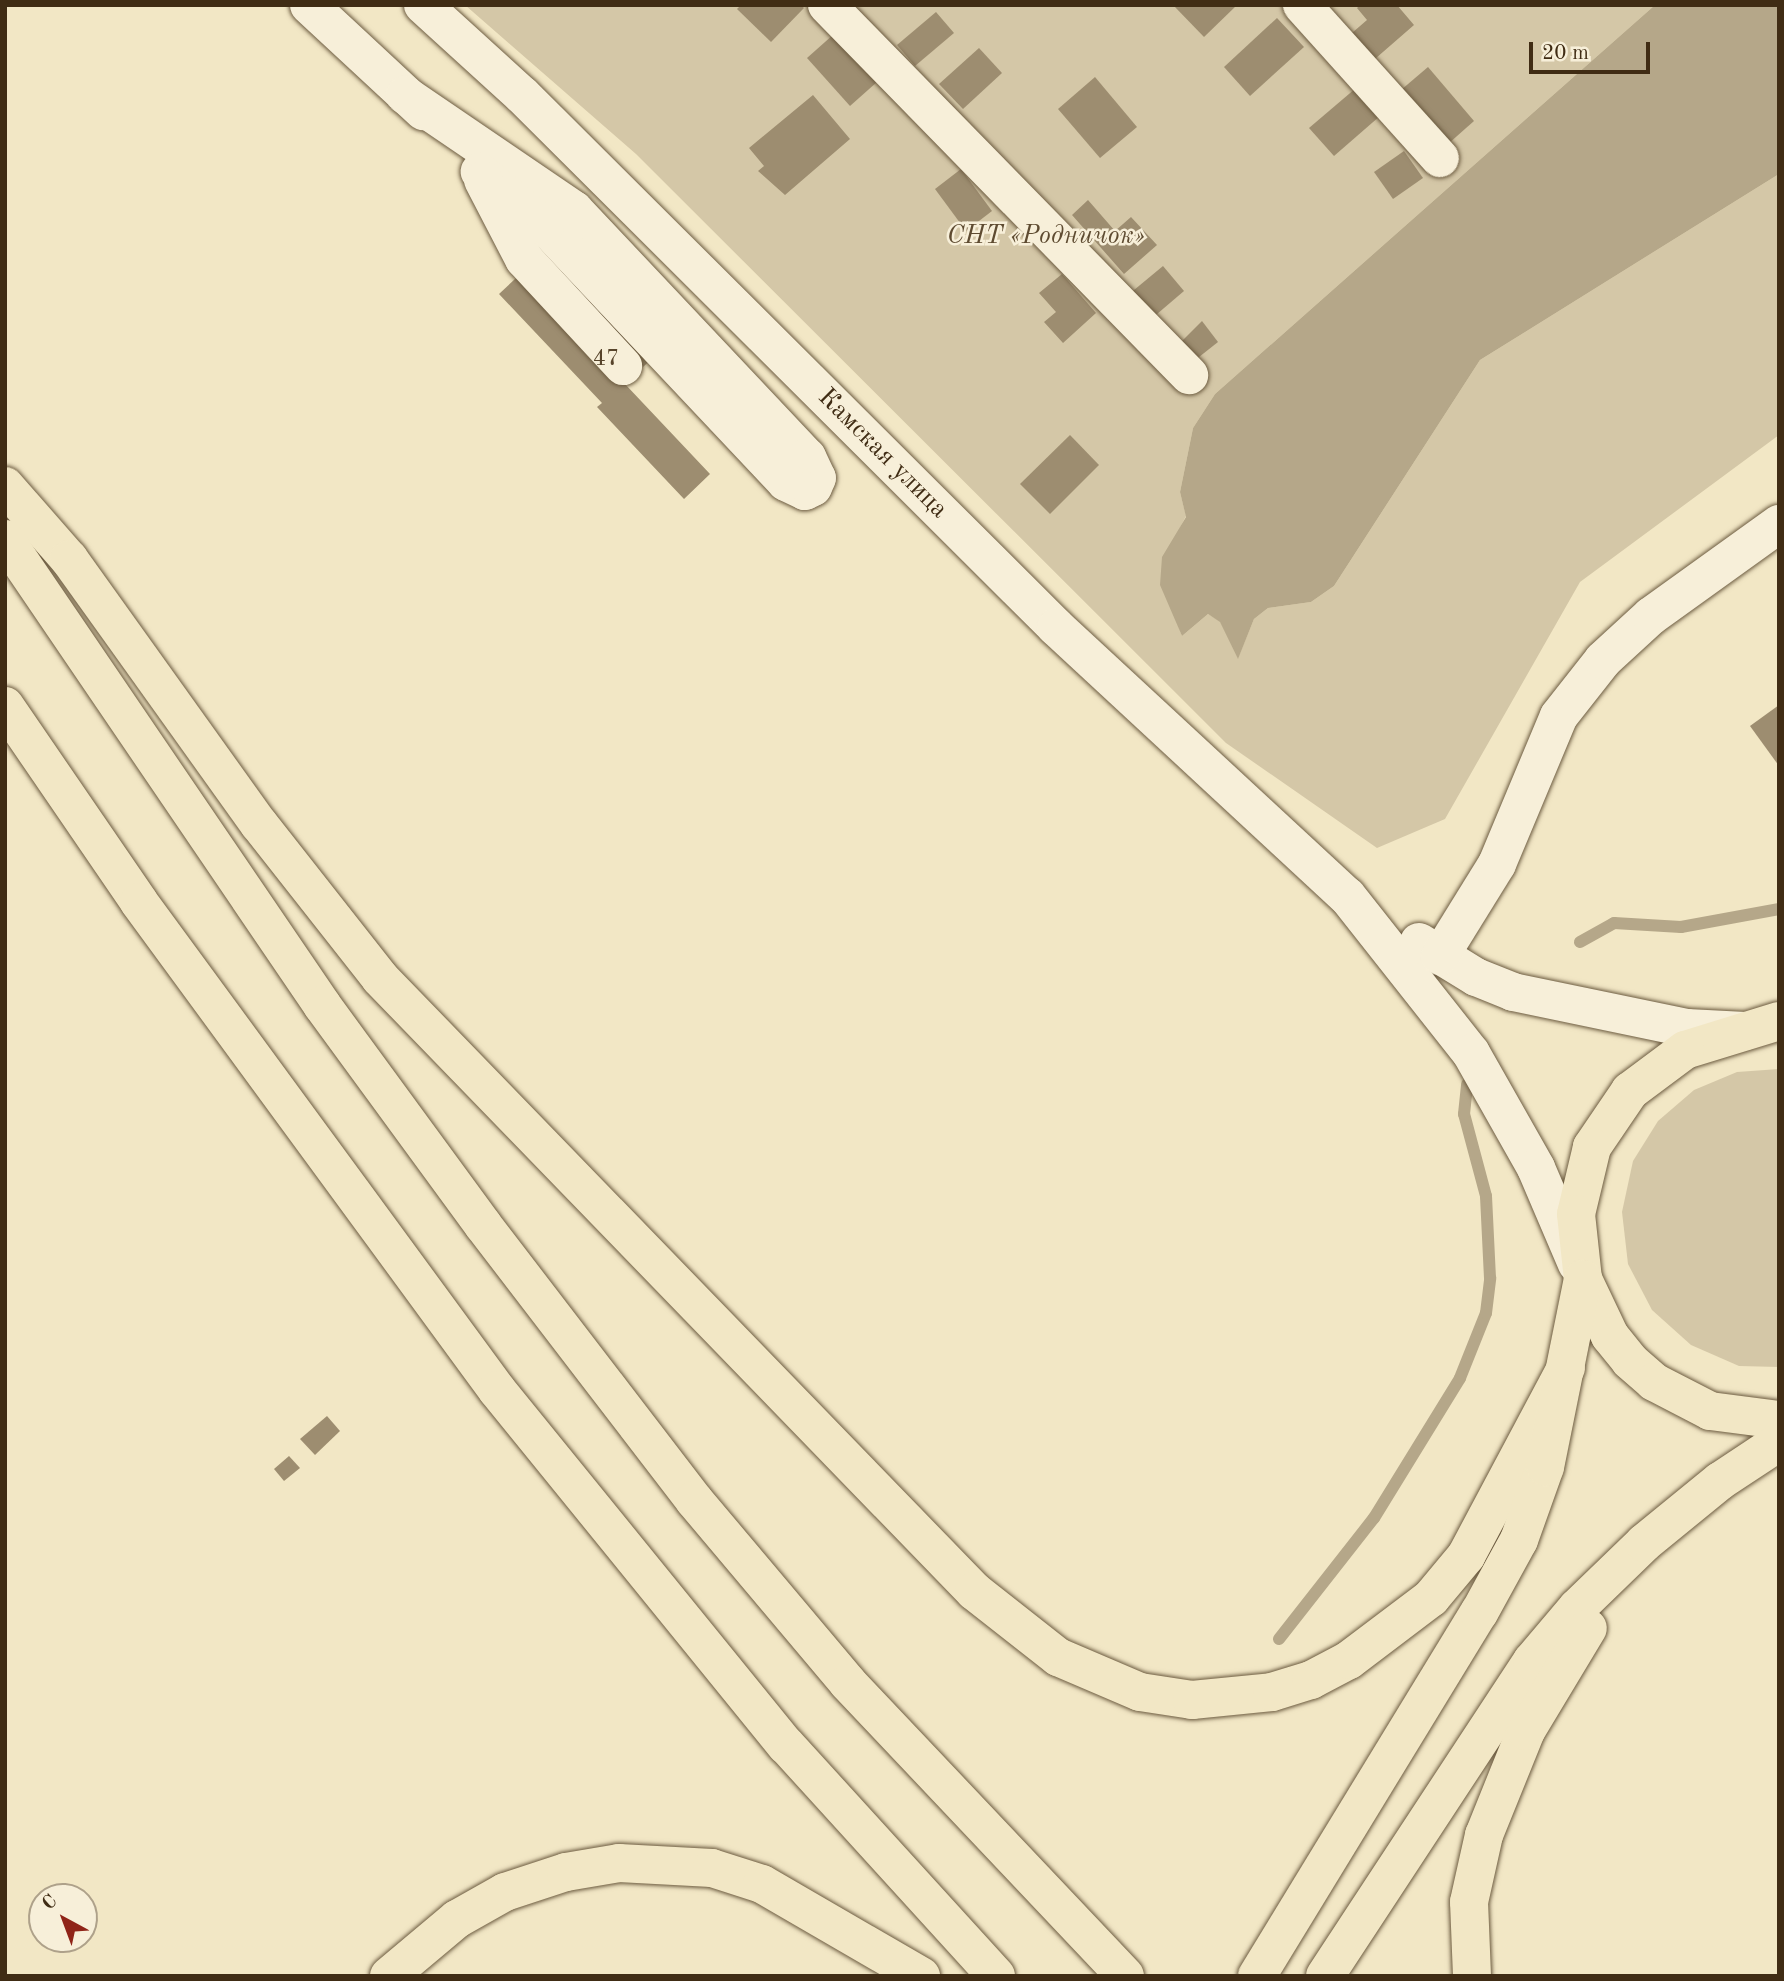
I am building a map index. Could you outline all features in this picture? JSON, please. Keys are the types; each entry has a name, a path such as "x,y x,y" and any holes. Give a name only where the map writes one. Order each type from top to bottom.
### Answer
{"main road":[{"path":"5,486 69,559 259,824 380,978 974,1591 1058,1657 1140,1692 1192,1700 1272,1692 1311,1680 1349,1660 1431,1598 1466,1556 1566,1368"},
{"path":"5,539 322,1005 483,1225 679,1480 848,1683 1121,1971"},
{"path":"5,706 234,1035 513,1411 786,1745 996,1976"},
{"path":"1257,1976 1479,1613 1519,1541 1545,1467 1583,1279 1576,1214 1581,1179 1609,1117 1639,1083 1685,1050 1769,1028"},
{"path":"1583,1279 1610,1336 1654,1382 1710,1411 1779,1420"},
{"path":"1325,1976 1532,1661 1614,1570 1686,1508 1779,1442"},
{"path":"1472,1976 1469,1902 1483,1835 1502,1782 1565,1659 1615,1591 1686,1508"},
{"path":"389,1976 457,1919 505,1892 566,1872 619,1863 712,1868 762,1884 921,1976"}],"street":[{"path":"309,5 405,95 480,172 545,226 786,482 805,491 813,487 817,478 807,457 574,210 405,95"},
{"name":"Камская улица","path":"424,5 522,95 1056,627 1347,895"},
{"path":"827,5 1189,375"},
{"path":"1302,5 1440,158"},
{"path":"480,172 524,259 623,366"},
{"path":"1440,956 1497,864 1566,706 1603,660 1651,617 1779,524"},
{"path":"1347,895 1440,956 1476,976 1554,1003 1687,1028 1769,1028"},
{"path":"1347,895 1471,1053 1536,1168 1583,1279"}],"green space":[{"name":"СНТ «Родничок»","path":"465,5 1655,5 1215,394 1193,428 1180,492 1186,516 1176,536 1172,609 1182,636 1208,614 1220,621 1238,658 1254,619 1268,608 1311,602 1334,586 1480,360 1779,174 1779,435 1580,582 1445,819 1377,848 1226,743 636,154"},
{"path":"1779,1069 1779,1367 1739,1366 1691,1345 1652,1310 1628,1264 1622,1212 1633,1161 1658,1121 1694,1090 1737,1072"}],"shaded area":[{"path":"1655,5 1779,5 1779,174 1480,360 1334,586 1311,602 1268,608 1254,619 1238,659 1220,622 1208,614 1182,636 1160,585 1162,557 1186,517 1180,492 1193,428 1215,394"}],"building":[{"path":"741,5 801,5 804,8 771,42 737,9"},
{"path":"1173,5 1237,5 1204,37"},
{"path":"1360,5 1397,5 1414,25 1368,65 1345,39 1367,20 1357,8"},
{"path":"936,12 954,33 915,66 897,45"},
{"path":"1277,18 1304,47 1250,96 1224,67"},
{"path":"834,34 877,82 850,106 807,58"},
{"path":"979,48 1002,73 963,109 939,84"},
{"path":"1428,67 1474,121 1448,144 1401,90"},
{"path":"1095,77 1137,127 1100,158 1058,109"},
{"path":"1356,88 1380,116 1334,156 1309,128"},
{"path":"813,95 850,139 785,195 758,171 764,166 749,148"},
{"path":"1404,151 1423,178 1393,199 1374,172"},
{"path":"961,169 992,211 966,231 935,189"},
{"path":"1088,200 1115,231 1131,217 1157,245 1124,274 1072,215"},
{"path":"574,224 678,334 625,384 710,474 684,499 597,407 602,403 499,294"},
{"path":"1163,266 1184,291 1150,320 1128,295"},
{"path":"1062,274 1096,313 1063,343 1044,322 1056,312 1039,293"},
{"path":"1202,321 1218,342 1194,361 1179,344"},
{"path":"1070,435 1099,465 1050,514 1020,484"},
{"path":"1779,705 1779,766 1750,726"},
{"path":"327,1416 340,1431 315,1455 300,1439"},
{"path":"289,1456 300,1468 284,1481 274,1469"}],"waterway":[{"path":"1580,942 1614,923 1681,927 1779,909"},
{"path":"1279,1639 1374,1518 1460,1378 1486,1313 1490,1278 1486,1196 1464,1114 1467,1084"}]}
